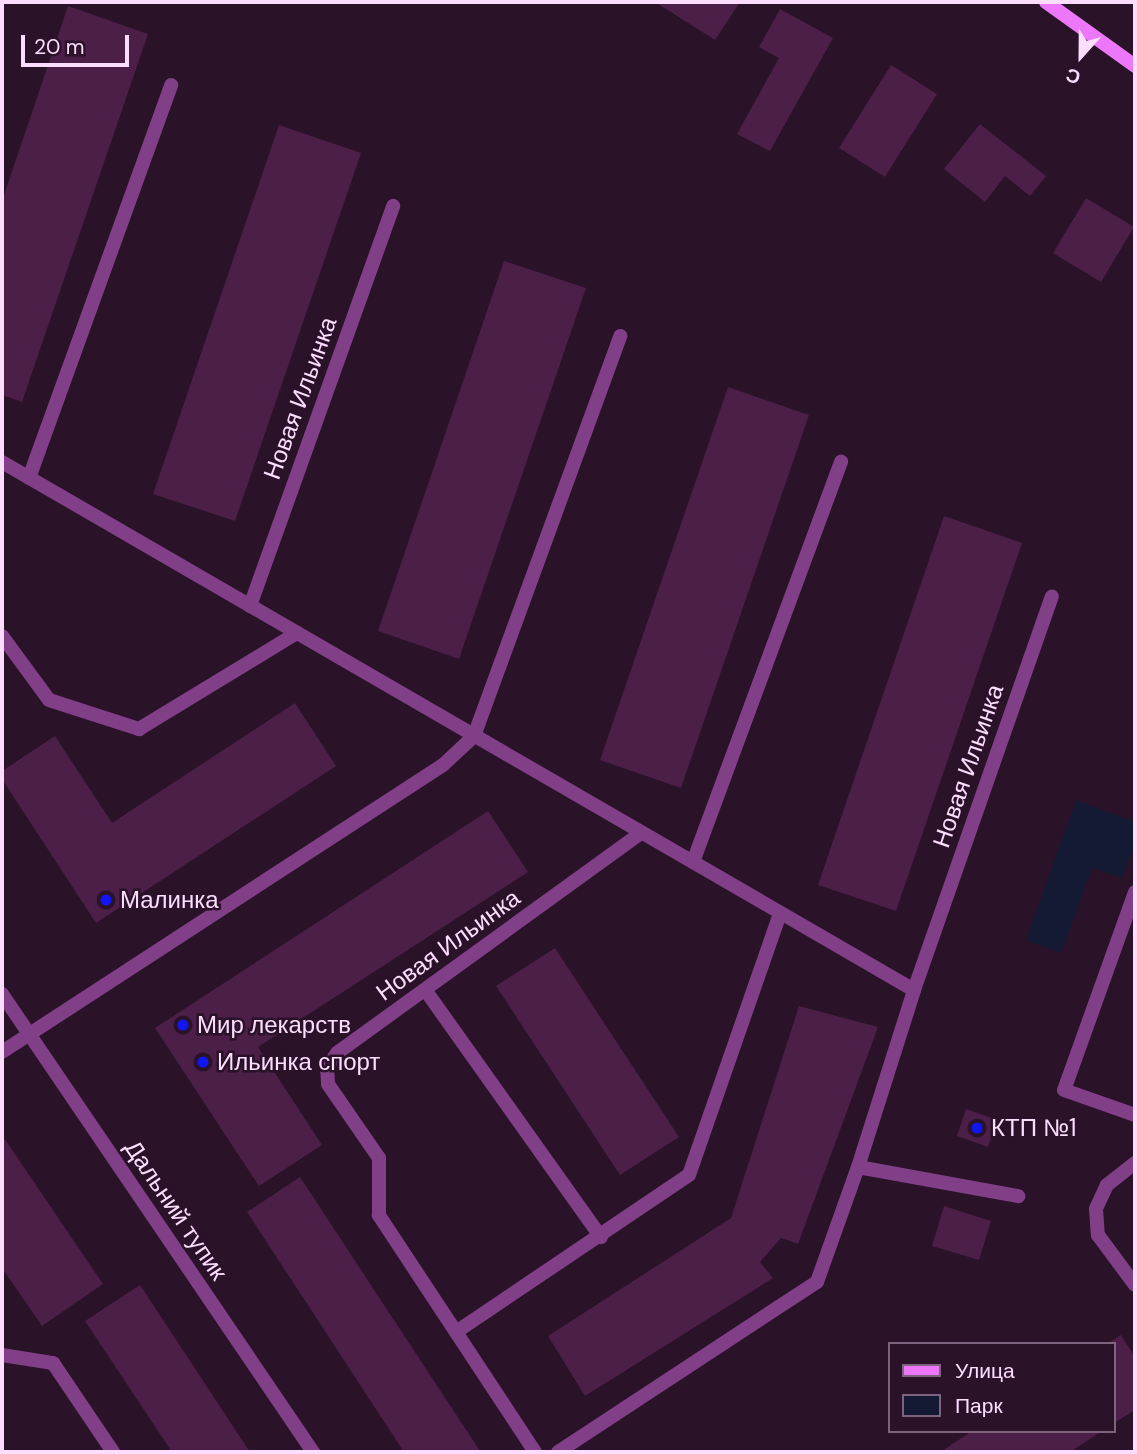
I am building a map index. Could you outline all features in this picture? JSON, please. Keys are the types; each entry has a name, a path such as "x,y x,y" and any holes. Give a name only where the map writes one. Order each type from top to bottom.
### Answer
{"street":[{"path":"1046,2 1135,66"},
{"path":"29,478 172,85"},
{"name":"Новая Ильинка","path":"250,606 393,206"},
{"path":"2,1052 443,765 474,736 620,336"},
{"path":"693,862 841,461"},
{"path":"2,462 914,990"},
{"name":"Новая Ильинка","path":"558,1452 817,1282 858,1167 914,990 1052,596"},
{"path":"2,636 49,700 139,729 298,633"},
{"name":"Новая Ильинка","path":"536,1452 379,1214 379,1158 328,1084 327,1067 337,1053 641,833"},
{"path":"1135,892 1064,1090 1135,1115"},
{"path":"456,1332 601,1237 689,1175 780,913"},
{"path":"426,991 601,1237"},
{"name":"Дальний тупик","path":"2,994 313,1452"},
{"path":"1135,1163 1107,1185 1096,1209 1098,1235 1135,1285"},
{"path":"858,1167 1018,1196"},
{"path":"2,1355 54,1363 113,1452"}],"green space":[{"path":"1076,800 1135,822 1135,843 1122,878 1092,868 1061,953 1026,940"}],"building":[{"path":"655,2 740,2 715,40"},
{"path":"68,6 148,34 22,402 2,395 2,201"},
{"path":"780,9 833,38 770,151 737,134 779,58 759,47"},
{"path":"891,65 937,94 885,177 839,148"},
{"path":"980,124 1046,176 1030,196 1005,176 985,202 944,169"},
{"path":"279,125 361,153 235,521 153,494"},
{"path":"1086,198 1134,227 1101,282 1053,253"},
{"path":"504,261 586,288 459,659 378,631"},
{"path":"728,387 809,415 681,788 600,760"},
{"path":"944,516 1022,543 896,911 818,885"},
{"path":"295,703 336,766 96,923 2,779 2,771 55,736 112,823"},
{"path":"488,811 528,872 258,1047 322,1145 259,1186 155,1028"},
{"path":"555,948 679,1137 620,1175 496,986"},
{"path":"799,1006 878,1027 798,1244 781,1238 760,1262 773,1278 585,1396 548,1336 731,1218"},
{"name":"КТП №1","path":"966,1109 998,1120 988,1147 957,1136"},
{"path":"2,1135 103,1284 42,1326 2,1268"},
{"path":"300,1177 480,1451 404,1452 247,1212"},
{"path":"944,1206 991,1221 979,1260 932,1246"},
{"path":"140,1285 250,1452 172,1452 85,1321"},
{"path":"1121,1335 1135,1357 1135,1410 1116,1422 1116,1342 1110,1342"},
{"path":"969,1433 1099,1433 1070,1452 947,1452 945,1449"}],"place":[{"name":"Малинка","path":"106,900"},
{"name":"Мир лекарств","path":"183,1025"},
{"name":"Ильинка спорт","path":"203,1062"},
{"name":"КТП №1","path":"977,1128"}]}
